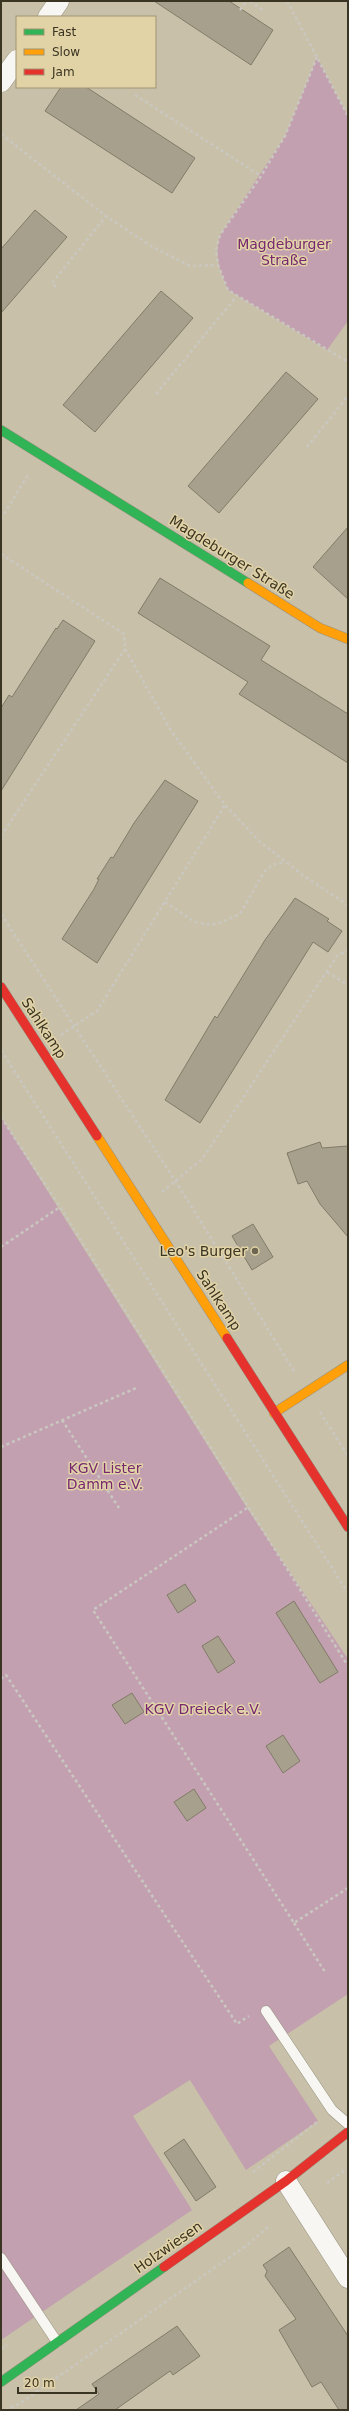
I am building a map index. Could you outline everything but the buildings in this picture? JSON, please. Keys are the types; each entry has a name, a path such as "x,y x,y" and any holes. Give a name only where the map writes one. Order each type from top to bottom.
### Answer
{"street":[{"path":"49,16 59,1"},
{"path":"1,82 16,61"},
{"name":"Magdeburger Straße","path":"1,430 320,628 348,639"},
{"name":"Sahlkamp","path":"1,987 348,1528"},
{"path":"274,1413 348,1365"},
{"name":"Holzwiesen","path":"1,2382 286,2181 348,2132"},
{"path":"286,2181 348,2278"}],"lane":[{"path":"266,2011 332,2110 348,2124"},
{"path":"1,2258 57,2342"}],"path":[{"path":"240,10 246,1"},
{"path":"250,1 264,11"},
{"path":"287,1 348,116"},
{"path":"317,57 285,136 261,176 220,235 216,249 218,265 228,290 236,297 348,362"},
{"path":"135,95 261,176"},
{"path":"1,134 106,216 151,246 190,266 218,265"},
{"path":"56,287 52,283 106,216"},
{"path":"156,394 236,297"},
{"path":"306,447 348,396"},
{"path":"1,518 41,455"},
{"path":"1,554 124,634 125,649 170,729 225,805 259,841 348,905"},
{"path":"1,836 125,649"},
{"path":"40,1048 97,1011 225,805"},
{"path":"165,902 195,922 211,925 227,920 240,914 264,872 272,865 285,861"},
{"path":"1,914 73,1027 176,1182 348,1456"},
{"path":"142,1207 176,1182 203,1158 337,956 348,950"},
{"path":"327,972 348,985"},
{"path":"1,1050 348,1593"},
{"path":"1,1117 60,1208 247,1508 348,1666"},
{"path":"1,1247 60,1208"},
{"path":"222,1256 238,1246"},
{"path":"1,1447 136,1388"},
{"path":"62,1420 119,1508"},
{"path":"247,1508 93,1610 325,1972"},
{"path":"1,1679 6,1675 237,2024 252,2014 266,2011"},
{"path":"294,1923 348,1888"},
{"path":"252,2172 332,2110"},
{"path":"5,2410 25,2400 246,2246 286,2210 348,2168"},
{"path":"1,2349 13,2341"}],"green space":[{"name":"Magdeburger Straße","path":"317,57 348,116 348,321 327,350 228,290 220,270 218,257 218,243 220,235 285,136"},
{"path":"1,1117 247,1508 348,1659 348,1994 269,2046 318,2121 246,2170 190,2080 133,2116 192,2210 1,2340"}],"traffic: fast":[{"path":"1,430 248,583"},
{"path":"1,2382 164,2267"}],"traffic: slow":[{"path":"248,583 320,628 348,639"},
{"path":"97,1136 227,1338"},
{"path":"274,1413 348,1365"}],"traffic: jam":[{"path":"1,987 97,1136"},
{"path":"227,1338 348,1527"},
{"path":"164,2267 286,2181 348,2132"}],"place":[{"name":"Leo's Burger","path":"255,1251"}],"park label":[{"name":"KGV Lister Damm e.V.","path":"105,1476"},
{"name":"KGV Dreieck e.V.","path":"203,1709"}]}
